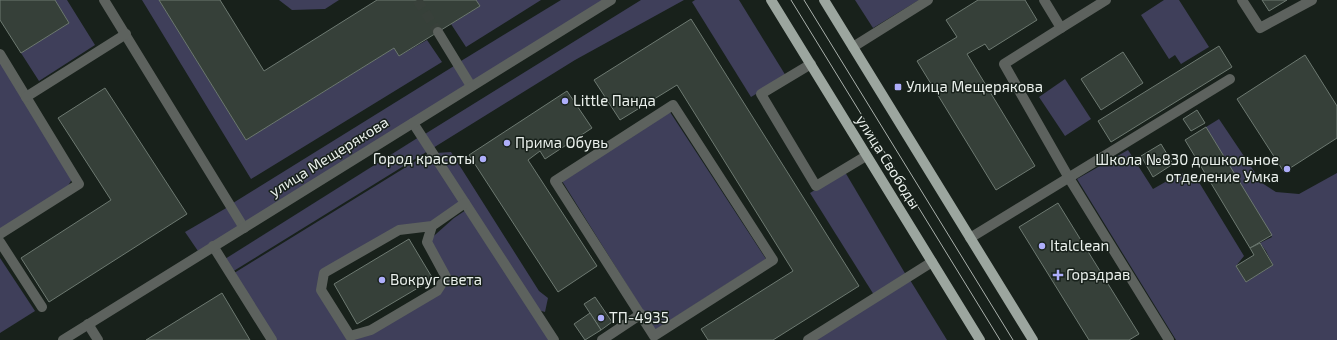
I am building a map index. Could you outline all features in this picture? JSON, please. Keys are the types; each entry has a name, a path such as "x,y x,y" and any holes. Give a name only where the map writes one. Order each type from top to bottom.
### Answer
{"main road":[{"name":"улица Свободы","path":"771,0 980,340"},
{"name":"улица Свободы","path":"824,0 1033,340"}],"street":[{"path":"104,0 244,228"},
{"name":"улица Мещерякова","path":"63,340 611,0"},
{"path":"853,47 928,0"},
{"path":"1044,0 1061,28"},
{"path":"1106,0 1004,64 1070,178 1168,340"},
{"path":"1242,0 1260,28 1312,0"},
{"path":"438,32 471,86"},
{"path":"26,97 126,34"},
{"path":"0,54 79,184 0,234"},
{"path":"811,64 761,94 816,186 866,156"},
{"path":"970,238 1230,79"},
{"path":"673,104 773,260 655,338 641,314 555,181 673,104"},
{"path":"413,123 554,340"},
{"path":"432,226 427,242 446,277 438,291 371,330 350,336 321,290 324,274 399,230 432,226 466,204"},
{"path":"0,242 42,307"},
{"path":"213,246 272,340"},
{"path":"808,340 932,262"},
{"path":"602,340 641,314"},
{"path":"88,324 98,340"}],"shaded area":[{"path":"55,0 67,0 95,45 39,81 21,53 69,23"},
{"path":"142,0 159,0 246,140 394,48 399,56 427,40 442,62 251,179"},
{"path":"279,0 339,0 325,9 292,10"},
{"path":"476,0 541,0 466,47 451,24 480,6"},
{"path":"561,0 604,0 473,81 461,61"},
{"path":"641,0 684,0 575,60 433,148 425,134"},
{"path":"695,0 739,0 786,76 751,97 692,2"},
{"path":"855,0 919,0 873,28"},
{"path":"1164,0 1179,0 1209,47 1181,64 1175,55 1169,59 1141,15"},
{"path":"0,62 72,179 68,186 0,229"},
{"path":"454,66 467,86 245,223 233,203"},
{"path":"1065,79 1091,119 1065,136 1039,97"},
{"path":"670,112 766,259 655,330 562,181"},
{"path":"1219,119 1262,183 1276,192 1299,194 1337,173 1337,340 1176,340 1077,179 1128,150 1153,189 1181,173 1197,179 1244,256 1236,266 1246,282 1273,265 1260,243 1272,237 1206,127"},
{"path":"419,137 428,151 232,272 225,259"},
{"path":"432,151 465,203 432,226 399,230 324,273 321,290 350,336 437,291 446,277 427,242 454,218 469,208 554,340 272,340 231,275"},
{"path":"451,152 539,291 548,298 545,312 538,310 436,153"},
{"path":"845,172 906,275 874,295 810,193"},
{"path":"228,207 240,226 198,251 185,232"},
{"path":"0,258 35,311 0,333"},
{"path":"910,280 947,340 808,340"}],"building":[{"path":"0,0 55,0 69,23 21,53 0,20"},
{"path":"159,0 220,0 264,71 377,0 476,0 480,6 399,56 394,48 246,140"},
{"path":"978,0 1025,0 1037,20 989,50 985,44 967,54 1035,166 996,190 917,61 957,37 946,20"},
{"path":"1262,0 1287,0 1269,11"},
{"path":"691,19 859,286 773,340 708,340 701,329 793,271 677,85 620,120 594,80"},
{"path":"1219,46 1232,67 1111,142 1098,121"},
{"path":"1123,52 1143,83 1101,110 1081,79"},
{"path":"1305,55 1337,106 1337,138 1284,172 1237,99"},
{"path":"105,88 187,214 49,302 21,258 111,200 58,118"},
{"path":"567,91 592,128 545,159 540,151 528,160 597,266 558,292 469,155"},
{"path":"1197,110 1205,123 1191,131 1183,119"},
{"path":"1206,127 1272,235 1250,248 1185,140"},
{"path":"1161,144 1173,164 1153,177 1141,156"},
{"path":"1058,203 1139,334 1129,340 1089,340 1019,227"},
{"path":"409,239 433,279 357,324 334,284"},
{"path":"1260,243 1273,265 1246,282 1236,266 1254,255 1250,248"},
{"path":"222,293 250,340 146,340"},
{"name":"ТП-4935","path":"595,297 612,322 601,330 584,304"},
{"path":"590,313 601,330 585,340 574,324"}],"tunnel":[{"path":"417,0 438,32"}],"tram line":[{"path":"791,0 1000,340"},
{"path":"804,0 1013,340"}],"place":[{"name":"Улица Мещерякова","path":"898,87"},
{"name":"Little Панда","path":"565,101"},
{"name":"Прима Обувь","path":"507,143"},
{"name":"Город красоты","path":"483,159"},
{"name":"Школа №830 дошкольное отделение Умка","path":"1287,169"},
{"name":"Italclean","path":"1042,246"},
{"name":"Горздрав","path":"1058,275"},
{"name":"Вокруг света","path":"382,280"},
{"name":"ТП-4935","path":"601,318"}]}
